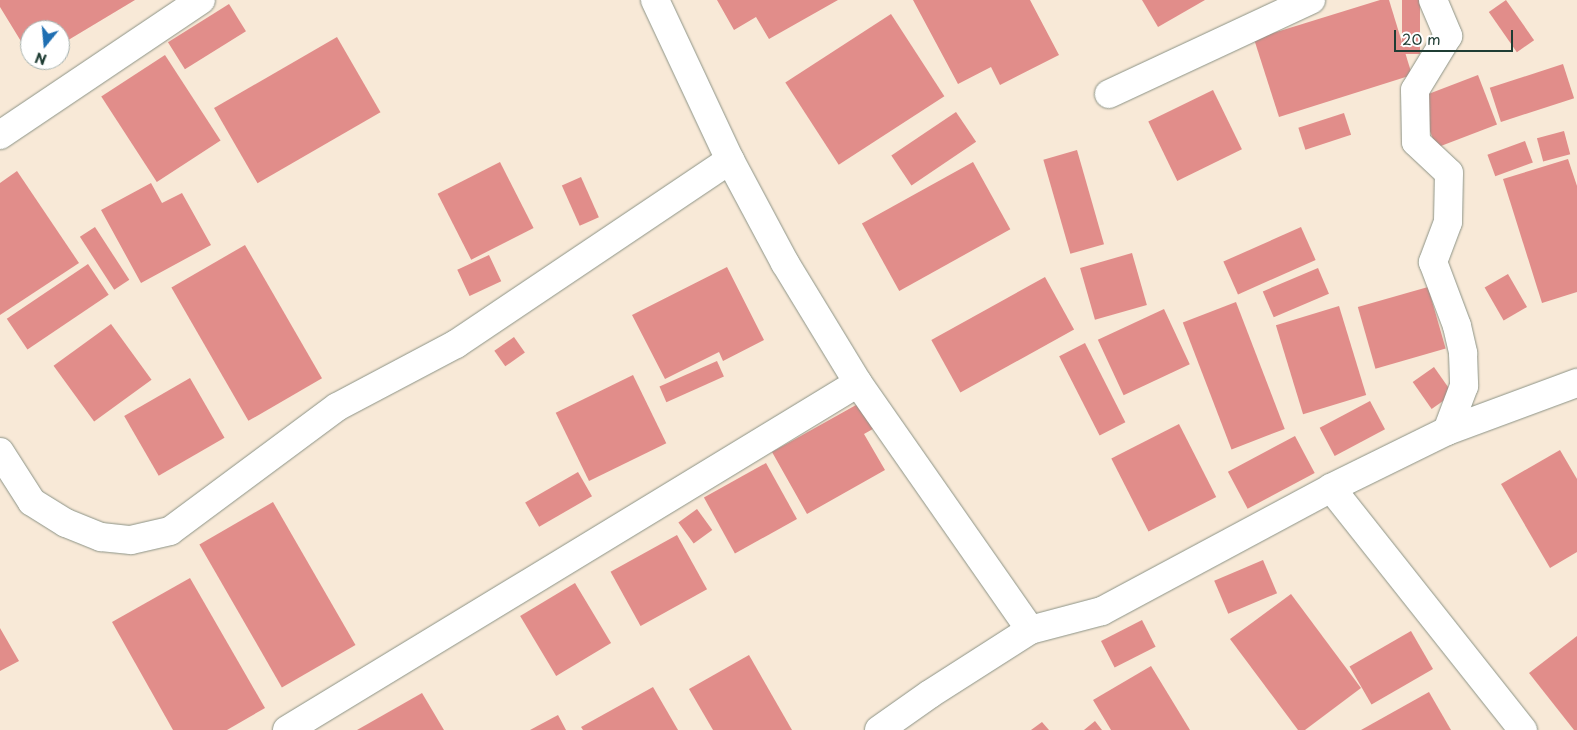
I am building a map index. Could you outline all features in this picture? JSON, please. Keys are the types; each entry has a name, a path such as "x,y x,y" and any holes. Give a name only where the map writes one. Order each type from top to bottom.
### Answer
{"street":[{"path":"0,135 201,0"},
{"path":"655,0 730,160 785,263 858,383 1030,630"},
{"path":"1110,94 1311,0"},
{"path":"1433,0 1448,36 1415,90 1416,142 1448,172 1448,222 1433,262 1457,326 1464,353 1464,386 1447,431"},
{"path":"0,452 32,502 66,523 101,537 131,540 170,532 337,407 456,344 730,160"},
{"path":"287,730 858,383"},
{"path":"879,730 930,694 1030,630 1102,611 1331,488 1447,431 1577,383"},
{"path":"1331,488 1522,730"}],"building":[{"path":"0,0 135,0 70,39 70,20 20,20 20,40 0,7"},
{"path":"717,0 838,0 769,39 756,17 734,30"},
{"path":"913,0 1030,0 1059,55 1000,85 991,67 958,84"},
{"path":"1142,0 1205,0 1158,27"},
{"path":"1380,0 1389,0 1412,75 1279,117 1254,39"},
{"path":"1402,0 1420,0 1420,54 1402,54"},
{"path":"1506,0 1534,40 1517,52 1489,12"},
{"path":"229,4 246,31 185,69 168,42"},
{"path":"891,14 944,96 839,165 785,83"},
{"path":"337,37 381,112 258,183 214,108"},
{"path":"165,55 221,141 157,182 101,96"},
{"path":"1563,64 1574,98 1501,122 1490,88"},
{"path":"1478,75 1497,124 1436,148 1417,98"},
{"path":"1213,90 1242,149 1177,181 1148,122"},
{"path":"956,112 976,142 911,185 891,156"},
{"path":"1344,113 1351,135 1305,150 1298,128"},
{"path":"1564,131 1570,154 1543,161 1537,138"},
{"path":"1525,141 1533,163 1495,176 1487,155"},
{"path":"1077,150 1104,244 1070,254 1043,160"},
{"path":"1568,159 1577,186 1577,292 1542,303 1503,179"},
{"path":"500,162 534,228 471,260 438,194"},
{"path":"973,162 1010,229 899,291 862,224"},
{"path":"17,171 79,263 0,315 0,183"},
{"path":"581,177 599,217 580,226 562,186"},
{"path":"151,183 162,203 182,193 211,245 141,283 101,210"},
{"path":"95,227 129,280 114,290 80,237"},
{"path":"1301,227 1316,260 1238,294 1223,262"},
{"path":"245,245 322,378 248,421 171,288"},
{"path":"1132,253 1147,305 1095,320 1080,268"},
{"path":"489,255 501,281 470,296 457,270"},
{"path":"88,264 109,295 27,349 7,319"},
{"path":"727,267 764,340 723,361 719,352 665,379 632,315"},
{"path":"1318,268 1329,294 1274,317 1263,291"},
{"path":"1508,274 1527,307 1504,320 1485,288"},
{"path":"1045,277 1074,329 960,393 931,340"},
{"path":"1428,287 1446,349 1375,369 1358,307"},
{"path":"1236,302 1285,429 1232,449 1183,322"},
{"path":"1339,306 1366,395 1303,414 1276,325"},
{"path":"1164,309 1190,364 1124,395 1098,340"},
{"path":"111,324 152,380 94,422 54,366"},
{"path":"514,337 525,353 505,366 494,351"},
{"path":"1085,343 1125,422 1100,435 1059,356"},
{"path":"717,361 724,377 666,402 659,387"},
{"path":"1434,367 1453,394 1432,409 1413,382"},
{"path":"633,375 666,443 589,481 556,413"},
{"path":"190,378 225,438 159,476 124,416"},
{"path":"865,400 880,425 864,434 885,470 807,514 772,452"},
{"path":"1370,401 1385,429 1335,456 1320,428"},
{"path":"1179,424 1216,497 1149,532 1111,459"},
{"path":"1295,436 1315,473 1248,509 1228,472"},
{"path":"1560,450 1577,479 1577,552 1550,568 1501,484"},
{"path":"766,463 797,519 735,553 704,497"},
{"path":"578,472 592,496 539,527 525,502"},
{"path":"273,502 356,645 282,687 199,544"},
{"path":"697,509 712,530 694,544 678,523"},
{"path":"677,535 707,589 641,626 611,572"},
{"path":"1263,560 1277,593 1228,614 1214,581"},
{"path":"190,578 265,708 227,730 173,730 112,622"},
{"path":"575,583 611,643 556,676 520,616"},
{"path":"1291,594 1361,688 1305,730 1298,730 1230,639"},
{"path":"1142,620 1156,647 1115,668 1101,641"},
{"path":"0,628 19,661 0,671"},
{"path":"1411,631 1433,669 1372,705 1350,666"},
{"path":"1577,636 1577,730 1574,730 1529,673"},
{"path":"749,655 792,730 713,730 689,689"},
{"path":"1151,666 1190,730 1111,730 1093,700"},
{"path":"653,687 678,730 583,730 581,727"},
{"path":"1429,692 1451,730 1361,730"},
{"path":"422,693 444,730 357,730"},
{"path":"558,715 566,730 530,730"},
{"path":"1095,721 1102,730 1084,730"},
{"path":"1042,722 1049,730 1031,730"}]}
